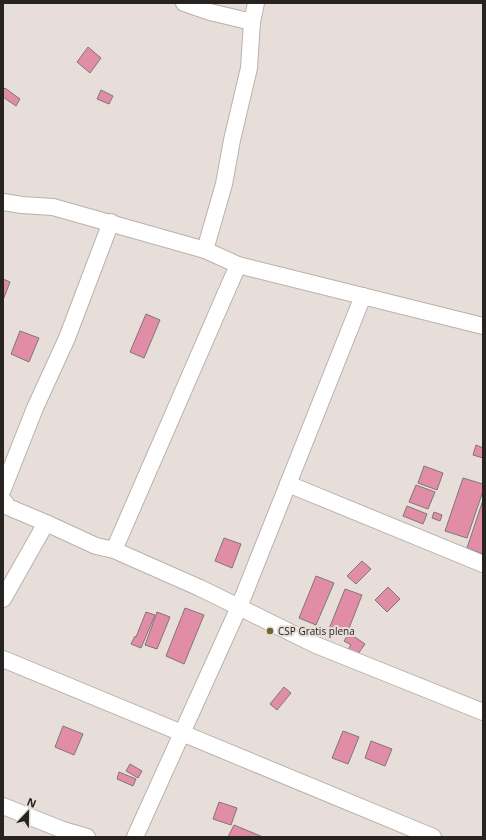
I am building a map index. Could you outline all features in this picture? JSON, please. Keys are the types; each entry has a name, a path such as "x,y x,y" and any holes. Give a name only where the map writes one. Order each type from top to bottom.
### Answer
{"street":[{"path":"184,3 210,12 252,22"},
{"path":"205,250 224,184 232,140 249,68 252,22 256,3"},
{"path":"3,202 53,207 205,250 238,265 483,326"},
{"path":"3,489 35,408 68,338 110,222"},
{"path":"114,550 238,265"},
{"path":"135,837 239,607 363,296"},
{"path":"288,484 483,564"},
{"path":"3,500 8,507 80,537 96,546 114,550 200,588 316,645 483,712"},
{"path":"3,599 46,523"},
{"path":"3,659 433,837"},
{"path":"3,806 63,830 87,837"}],"building":[{"path":"88,47 101,58 90,73 77,62"},
{"path":"5,88 20,99 16,106 3,97 3,90"},
{"path":"101,90 113,96 109,104 97,99"},
{"path":"3,279 10,282 3,300"},
{"path":"146,314 160,320 144,358 130,352"},
{"path":"20,331 39,338 29,362 11,354"},
{"path":"476,445 483,448 483,458 473,455"},
{"path":"424,466 443,473 437,490 418,483"},
{"path":"463,478 483,484 483,491 467,538 445,531"},
{"path":"416,485 435,492 428,509 409,502"},
{"path":"483,500 483,554 467,548"},
{"path":"407,506 427,514 423,524 403,516"},
{"path":"434,512 442,515 440,521 432,518"},
{"path":"224,538 241,544 232,568 215,561"},
{"path":"362,561 371,569 356,584 347,576"},
{"path":"316,576 334,583 316,625 299,618"},
{"path":"388,587 400,599 387,612 375,600"},
{"path":"345,589 362,595 346,636 329,629"},
{"path":"185,608 204,615 184,664 166,656"},
{"path":"146,612 155,615 141,648 131,644 135,636 136,637"},
{"path":"157,612 170,617 157,649 145,645"},
{"path":"349,633 365,644 355,658 346,652 351,645 344,641"},
{"path":"284,687 291,693 277,710 270,704"},
{"path":"63,726 83,734 74,755 55,747"},
{"path":"343,731 359,737 348,764 332,758"},
{"path":"371,741 392,749 385,766 365,758"},
{"path":"130,764 142,771 138,778 126,771"},
{"path":"119,772 136,779 133,786 117,779"},
{"path":"219,802 237,808 231,825 213,819"},
{"path":"234,825 263,837 228,837"}],"place":[{"name":"CSP Gratis plena","path":"270,631"}]}
